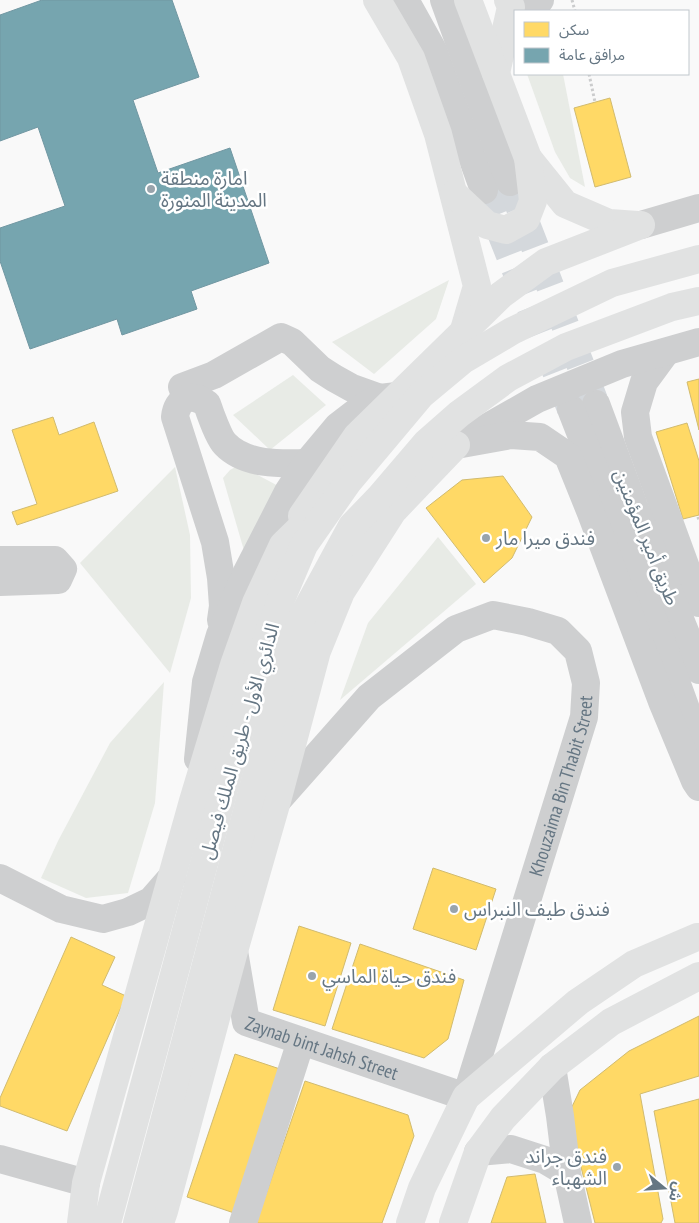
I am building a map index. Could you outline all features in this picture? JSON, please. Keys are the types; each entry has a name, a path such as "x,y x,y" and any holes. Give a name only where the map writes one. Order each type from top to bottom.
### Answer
{"main road":[{"path":"377,0 411,58 438,134 454,194 477,286 463,332"},
{"path":"454,194 487,225 506,230 526,219 533,201 528,158 468,0"},
{"path":"496,73 510,3"},
{"path":"528,158 565,204 609,223 641,225"},
{"path":"81,1223 86,1183 193,801 234,665 256,603 283,544 357,436 501,295 546,262 641,225"},
{"name":"الدائري الأول - طريق الملك فيصل","path":"107,1223 259,660 304,544 348,482 399,396 512,331 612,283 699,259"},
{"name":"الدائري الأول - طريق الملك فيصل","path":"159,1222 281,681 302,618 352,526 426,443 459,414 508,378 566,347 672,307 699,301"},
{"path":"159,1222 317,651 341,592 393,511 456,445"},
{"path":"283,544 348,482"},
{"path":"341,592 352,526"},
{"path":"466,1097 578,1002 634,964 698,937"},
{"path":"453,1223 478,1152 502,1118 552,1067 611,1022 699,976"},
{"name":"Khouzaima Bin Thabit Street","path":"410,1223 422,1188 466,1097"}],"street":[{"path":"405,0 433,50 484,190"},
{"path":"444,0 510,182"},
{"path":"510,3 540,0"},
{"path":"641,225 699,208"},
{"path":"188,398 182,387 214,375 281,337 292,342 320,369 352,388 399,396"},
{"path":"456,445 537,399 622,364 699,342"},
{"path":"666,352 644,382 635,412 638,437 699,603"},
{"path":"193,801 206,682 220,634 246,574 288,492 307,463 338,426 364,406 399,396"},
{"path":"220,634 221,578 215,542 175,417 178,406 188,398 198,398 207,404 223,443 238,454 271,463 307,463"},
{"name":"طريق أمير المؤمنين","path":"699,670 634,506 583,406 657,629 699,746"},
{"path":"426,443 456,445 511,435 540,437 568,456 595,522 663,704 699,787"},
{"path":"198,490 212,462 238,454"},
{"path":"0,560 55,560 63,569 58,580 0,582"},
{"name":"Khouzaima Bin Thabit Street","path":"277,800 369,697 456,629 493,616 502,617 558,631 578,651 586,684 584,718 466,1097"},
{"path":"0,878 61,909 103,919 128,912 151,901 172,878"},
{"name":"Zaynab bint Jahsh Street","path":"234,951 246,1022 466,1097"},
{"path":"243,1223 301,1041"},
{"path":"552,1067 567,1173 578,1223"},
{"path":"478,1152 511,1149 545,1160 567,1173"},
{"path":"0,1159 86,1183"}],"path":[{"path":"589,75 595,102"}],"shaded area":[{"path":"527,75 563,75 585,187 570,178 555,152"},
{"path":"449,280 436,319 374,374 332,342"},
{"path":"293,375 326,405 270,450 233,415"},
{"path":"239,465 282,488 245,554 223,478 230,470"},
{"path":"175,467 190,535 191,598 170,673 80,563"},
{"path":"438,537 476,584 340,700 368,623"},
{"path":"164,682 155,803 128,893 86,898 41,878 58,841 110,743"}],"building: سكن":[{"path":"610,98 631,177 595,187 574,108"},
{"path":"699,379 699,430 687,382"},
{"path":"53,417 59,435 94,422 118,491 17,525 12,512 37,504 12,430"},
{"path":"687,423 699,461 699,515 683,519 656,432"},
{"name":"فندق ميرا مار","path":"503,476 532,517 512,558 484,583 426,508 462,480"},
{"name":"فندق طيف النبراس","path":"433,868 496,889 476,950 413,929"},
{"name":"فندق حياة الماسي","path":"299,926 351,943 325,1026 273,1010"},
{"path":"71,937 115,957 102,985 126,996 67,1131 0,1106 0,1098"},
{"path":"360,944 464,980 448,1039 424,1058 332,1029"},
{"name":"فندق جراند الشهباء","path":"699,1016 699,1076 640,1094 663,1219 661,1223 595,1223 568,1115 580,1090 629,1051"},
{"path":"235,1054 289,1072 240,1215 187,1197"},
{"path":"305,1081 408,1115 414,1136 382,1223 256,1223"},
{"path":"699,1099 699,1223 675,1223 654,1111"},
{"path":"535,1174 546,1223 491,1223 507,1177"}],"building: مرافق عامة":[{"name":"امارة منطقة المدينة المنورة","path":"42,0 172,0 199,77 133,100 158,173 230,148 269,263 191,291 197,309 122,335 117,319 30,349 0,261 0,228 65,206 38,127 0,141 0,15"}],"tunnel":[{"path":"510,182 594,400"},
{"path":"484,190 571,409"}],"place":[{"name":"امارة منطقة المدينة المنورة","path":"151,189"},
{"name":"فندق ميرا مار","path":"486,538"},
{"name":"فندق طيف النبراس","path":"454,909"},
{"name":"فندق حياة الماسي","path":"312,976"},
{"name":"فندق جراند الشهباء","path":"617,1167"}]}
